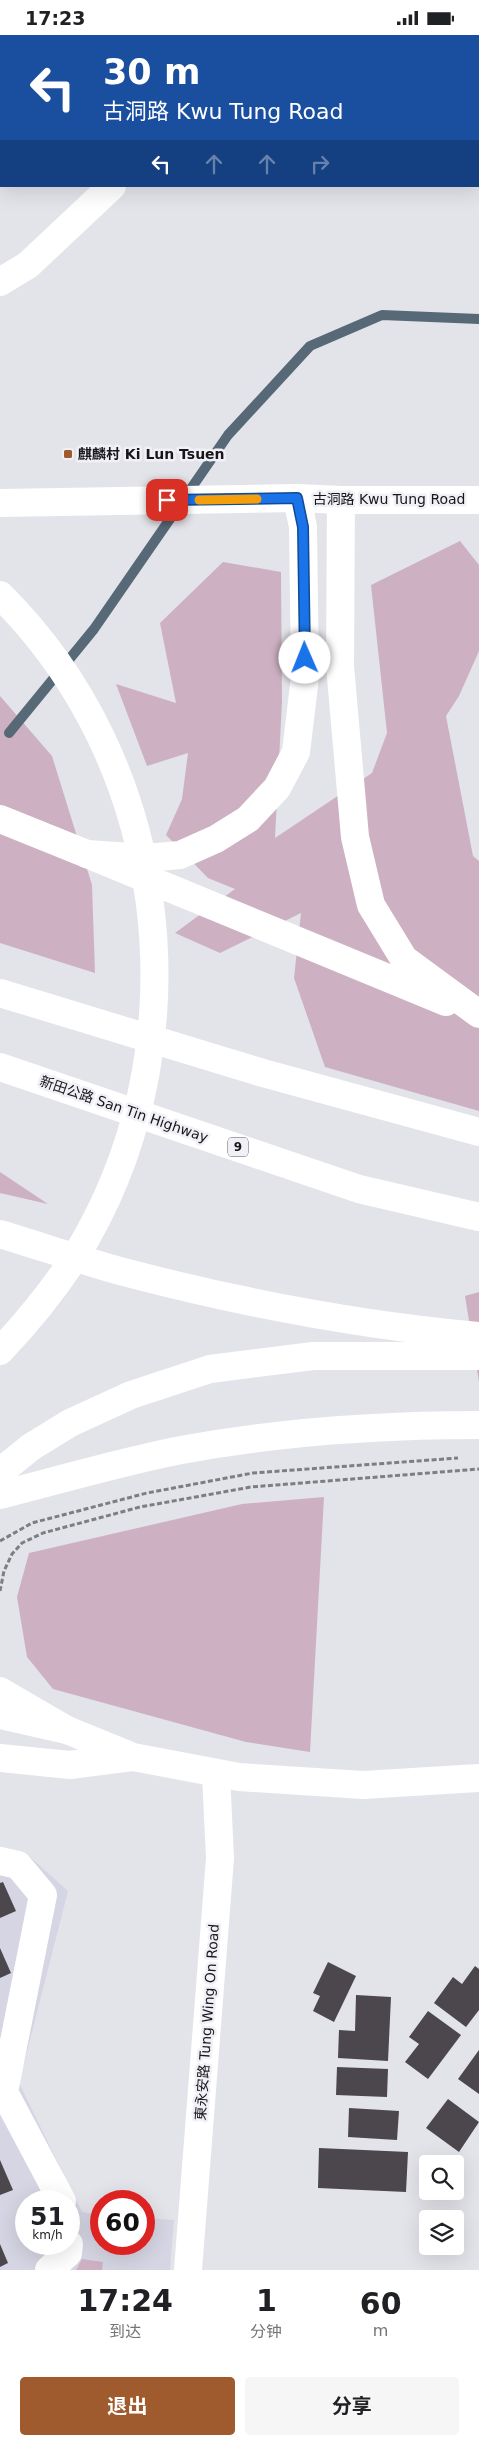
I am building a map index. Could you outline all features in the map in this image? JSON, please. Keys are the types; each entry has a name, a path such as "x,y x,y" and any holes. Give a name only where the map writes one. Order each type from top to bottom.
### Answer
{"main road":[{"path":"0,282 28,265 111,187"},
{"path":"87,854 146,858 180,855 216,839 248,819 276,788 296,752 305,677 303,527 297,498"},
{"name":"古洞路 Kwu Tung Road","path":"0,503 297,498 341,501 479,500"},
{"path":"341,501 340,667 355,837 371,905 404,959 479,1015"},
{"path":"0,595 26,621 60,663 88,710 113,762 130,807 140,847 150,896 155,948 154,1004 149,1053 135,1119 106,1199 87,1237 65,1272 43,1302 0,1351"},
{"path":"0,819 479,1015"},
{"path":"0,993 263,1073 479,1132"},
{"name":"新田公路 San Tin Highway","path":"0,1067 359,1189 479,1217"},
{"path":"0,1234 118,1270 208,1293 374,1323 479,1336"},
{"path":"0,1472 31,1447 70,1423 132,1395 210,1369 313,1356 479,1356"},
{"path":"0,1495 180,1450 290,1435 413,1425 479,1425"},
{"path":"0,1691 67,1729 133,1757 216,1774 363,1785 479,1778"},
{"path":"0,1715 67,1729"},
{"path":"0,1758 70,1765 133,1757"},
{"name":"東永安路 Tung Wing On Road","path":"186,2269 220,1858 216,1774"},
{"path":"0,1861 18,1865 43,1895 4,2092 56,2190"},
{"path":"50,2270 66,2255"}],"path":[{"path":"0,1541 32,1523 147,1493 254,1473 463,1457"},
{"path":"0,1591 4,1571 12,1554 22,1543 44,1533 140,1507 251,1487 479,1469"}],"shaded area":[{"path":"460,541 479,565 479,651 459,696 446,716 473,856 479,861 479,1111 325,1067 294,978 301,913 220,953 175,933 235,889 208,878 166,835 182,799 188,753 147,766 116,684 176,703 160,623 223,562 281,572 282,702 275,838 372,773 387,733 371,585"},
{"path":"0,696 52,756 92,885 95,973 0,943"},
{"path":"0,1172 48,1204 0,1193"},
{"path":"479,1292 479,1382 465,1296"},
{"path":"324,1497 310,1752 246,1742 53,1689 27,1657 17,1597 29,1553 242,1504"},
{"path":"0,1849 29,1856 68,1891 19,2083 71,2190 15,2190 15,2255 80,2255 80,2208 82,2212 90,2213 90,2255 155,2255 155,2219 174,2220 170,2270 0,2270"},
{"path":"82,2259 103,2262 102,2270 76,2270"}],"building":[{"path":"3,1882 16,1911 0,1918 0,1883"},
{"path":"0,1948 11,1973 0,1978"},
{"path":"328,1962 356,1976 334,2022 313,2011 320,1996 313,1993"},
{"path":"475,1966 479,1969 479,2010 466,2027 434,2003 453,1977 462,1984"},
{"path":"356,1995 391,1997 388,2061 338,2058 339,2030 355,2031"},
{"path":"428,2011 461,2035 428,2079 405,2062 419,2044 409,2037"},
{"path":"479,2050 479,2094 458,2079"},
{"path":"337,2067 388,2069 387,2097 336,2095"},
{"path":"448,2099 479,2122 459,2152 426,2128"},
{"path":"349,2108 399,2111 397,2140 348,2137"},
{"path":"319,2148 408,2152 406,2192 318,2188"},
{"path":"0,2160 13,2190 0,2195"},
{"path":"0,2244 8,2263 0,2267"}],"waterway":[{"path":"9,733 94,629 228,435 310,346 382,315 479,319"}],"slow traffic":[{"path":"199,500 257,499"}],"place":[{"name":"麒麟村 Ki Lun Tsuen","path":"68,454"}],"route":[{"path":"167,500 297,498 303,527 305,658"}]}
